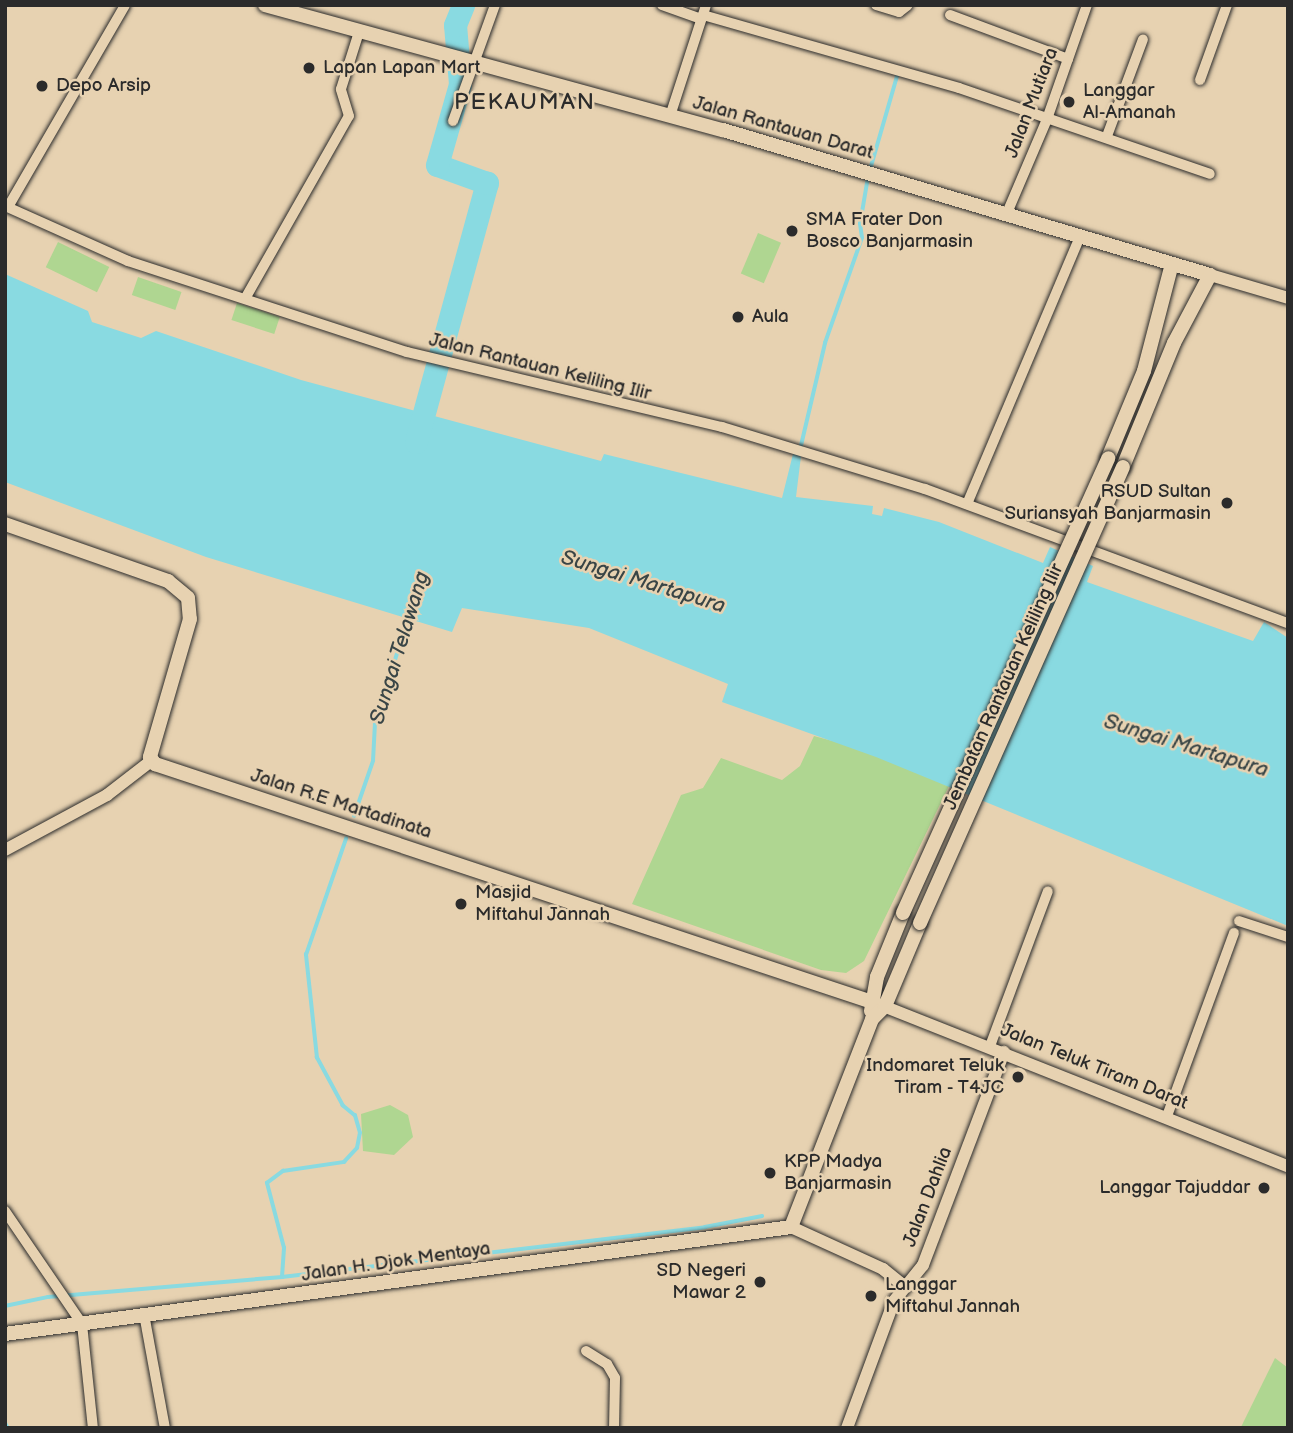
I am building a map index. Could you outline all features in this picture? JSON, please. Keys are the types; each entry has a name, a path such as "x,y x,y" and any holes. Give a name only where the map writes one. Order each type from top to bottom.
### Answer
{"main road":[{"name":"Jalan Rantauan Darat","path":"265,5 300,9 359,32 670,116 1007,213 1171,267 1210,275"},
{"name":"Jembatan Rantauan Keliling Ilir","path":"869,1001 903,913 1108,458 1144,372 1171,267"},
{"name":"Jembatan Rantauan Keliling Ilir","path":"885,1006 919,923 1123,467 1174,343 1210,275"},
{"path":"5,524 168,581 188,598 190,619 151,761"},
{"name":"Jalan R.E Martadinata","path":"151,761 869,1001"},
{"path":"869,1001 872,1019"},
{"path":"791,1227 872,1019 885,1006"},
{"name":"Jalan H. Djok Mentaya","path":"5,1334 791,1227"}],"street":[{"name":"Jalan Rantauan Keliling Ilir","path":"125,5 7,206 128,261 451,365 806,450 967,504 1098,556 1288,623"},
{"path":"453,121 469,60 495,5"},
{"path":"662,5 703,13 1048,116 1210,174"},
{"path":"876,5 899,12 908,5"},
{"name":"Jalan Mutiara","path":"1007,213 1048,116 1087,5"},
{"path":"1200,80 1227,5"},
{"path":"670,116 703,13"},
{"path":"950,15 1068,59"},
{"path":"246,297 349,116 341,89 359,32"},
{"path":"1107,136 1143,39"},
{"path":"967,504 1080,236"},
{"name":"Jalan Rantauan Darat","path":"1210,275 1288,298"},
{"path":"5,849 96,801 151,761"},
{"path":"990,1046 1048,891"},
{"path":"1239,920 1288,937"},
{"path":"1167,1116 1234,933"},
{"name":"Jalan Teluk Tiram Darat","path":"869,1001 1167,1116 1288,1167"},
{"name":"Jalan Dahlia","path":"847,1428 904,1286 923,1265 1004,1052"},
{"path":"5,1212 82,1324 93,1428"},
{"path":"791,1227 883,1269 904,1286"},
{"path":"144,1314 165,1428"},
{"path":"586,1351 607,1364 615,1378 614,1428"}],"green space":[{"path":"758,233 781,243 764,283 741,274"},
{"path":"58,242 109,267 97,292 46,267"},
{"path":"138,277 181,292 175,310 132,295"},
{"path":"237,303 280,317 274,334 231,320"},
{"path":"814,736 885,755 949,786 864,961 846,973 821,970 632,904 681,795 703,788 721,758 782,780 800,766"},
{"path":"390,1105 408,1115 413,1137 394,1155 363,1151 361,1114"},
{"path":"1275,1358 1288,1368 1288,1428 1241,1427"}],"water":[{"name":"Sungai Martapura","path":"5,274 88,311 92,322 141,338 156,331 301,380 601,461 604,454 782,498 793,454 801,456 796,497 873,506 872,514 882,516 884,508 939,522 1043,563 1050,547 1093,566 1087,582 1253,641 1264,622 1288,638 1288,926 876,757 722,702 728,684 589,628 462,608 452,632 206,557 5,482"}],"waterway":[{"path":"416,442 487,183 437,165 460,84 455,25 463,5"},
{"path":"870,170 898,73"},
{"path":"800,450 825,343 862,238 860,224 868,177"},
{"name":"Sungai Telawang","path":"354,816 373,761 375,723 409,616"},
{"path":"282,1277 284,1248 267,1183 283,1171 344,1162 357,1148 360,1133 355,1116 343,1106 317,1058 306,955 346,839"},
{"path":"5,1306 48,1297 282,1277 705,1227 762,1216"},
{"path":"5,1422 8,1428"}],"place":[{"name":"Lapan Lapan Mart","path":"309,68"},
{"name":"Depo Arsip","path":"42,86"},
{"name":"Langgar Al-Amanah","path":"1069,102"},
{"name":"SMA Frater Don Bosco Banjarmasin","path":"792,231"},
{"name":"Aula","path":"738,317"},
{"name":"RSUD Sultan Suriansyah Banjarmasin","path":"1227,503"},
{"name":"Masjid Miftahul Jannah","path":"461,904"},
{"name":"Indomaret Teluk Tiram - T4JC","path":"1018,1077"},
{"name":"KPP Madya Banjarmasin","path":"770,1173"},
{"name":"Langgar Tajuddar","path":"1264,1188"},
{"name":"SD Negeri Mawar 2","path":"760,1282"},
{"name":"Langgar Miftahul Jannah","path":"871,1296"}],"district":[{"name":"PEKAUMAN","path":"525,102"}]}
